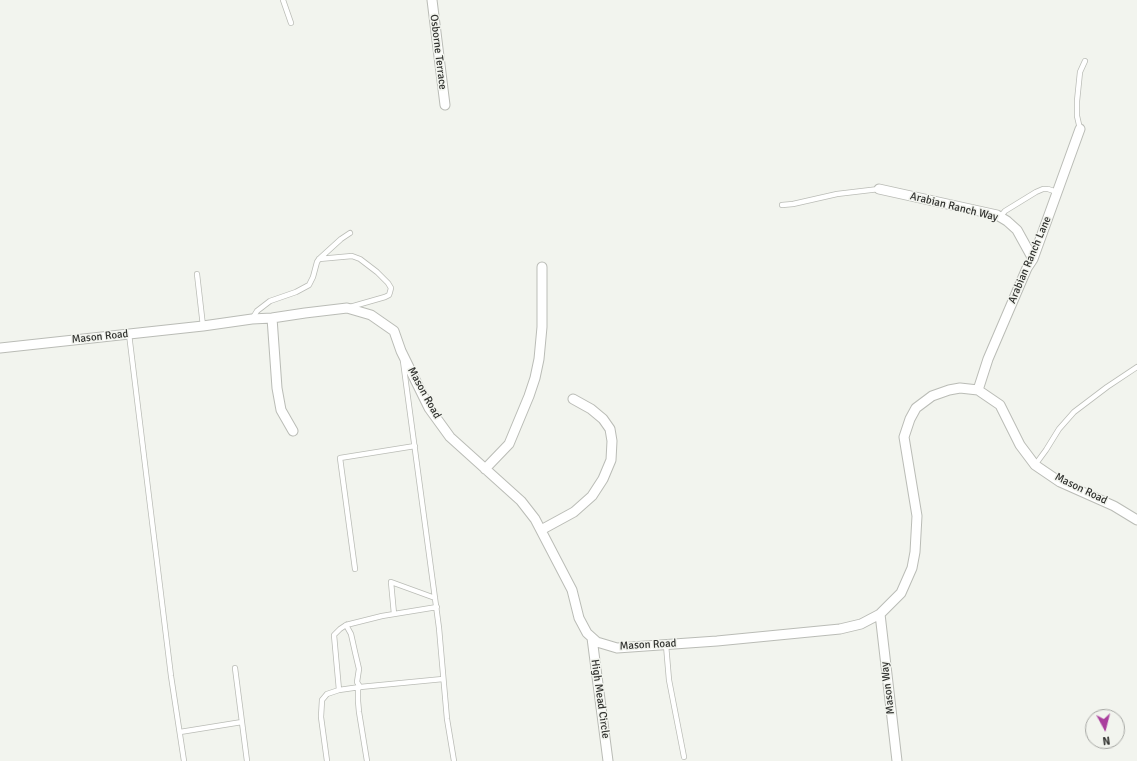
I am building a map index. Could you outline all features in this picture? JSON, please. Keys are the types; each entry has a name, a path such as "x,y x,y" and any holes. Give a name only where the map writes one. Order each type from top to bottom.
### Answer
{"street":[{"name":"Osborne Terrace","path":"432,0 445,105"},
{"name":"Arabian Ranch Lane","path":"978,390 988,359 1027,268 1033,259 1080,129"},
{"name":"Arabian Ranch Way","path":"879,189 997,215 1008,221 1017,230 1033,259"},
{"path":"485,469 509,444 535,378 539,359 542,327 542,267"},
{"name":"Mason Road","path":"0,348 203,326 347,308 371,315 394,331 401,351 429,408 450,437 521,501 535,519 572,590 579,618 587,633 597,642 617,648 717,641 840,629 861,624 880,614 901,593 912,568 915,552 917,516 904,437 910,419 916,408 932,396 949,390 960,388 978,390 1000,405 1020,445 1035,465 1060,482 1114,506 1137,520"},
{"path":"272,318 277,388 281,410 292,431"},
{"path":"541,530 574,512 592,496 603,479 611,460 612,441 610,429 603,419 591,409 573,399"},
{"name":"Mason Way","path":"880,614 897,761"},
{"name":"High Mead Circle","path":"592,638 608,761"}],"lane":[{"path":"283,0 291,23"},
{"path":"1080,129 1077,116 1077,101 1080,72 1085,61"},
{"path":"782,205 837,194 879,189"},
{"path":"1000,217 1005,211 1036,192 1043,189 1048,189 1057,192"},
{"path":"252,319 257,311 270,301 296,292 309,285 319,259 350,233"},
{"path":"319,259 352,256 365,262 388,283 391,288 390,292 385,297 347,308"},
{"path":"196,274 203,326"},
{"path":"129,334 170,668 184,761"},
{"path":"401,351 437,608 447,720 454,761"},
{"path":"1035,465 1059,429 1074,412 1137,367"},
{"path":"355,569 340,458 415,446"},
{"path":"394,614 392,582 435,598"},
{"path":"339,690 334,635 340,628 346,625 382,616 437,608"},
{"path":"346,625 351,634 356,652 359,669 357,682 360,687"},
{"path":"666,644 669,680 684,757"},
{"path":"235,668 247,761"},
{"path":"327,761 321,717 322,700 327,694 339,690 360,687 443,678"},
{"path":"360,687 358,689 359,712 367,761"},
{"path":"180,732 242,722"}]}
